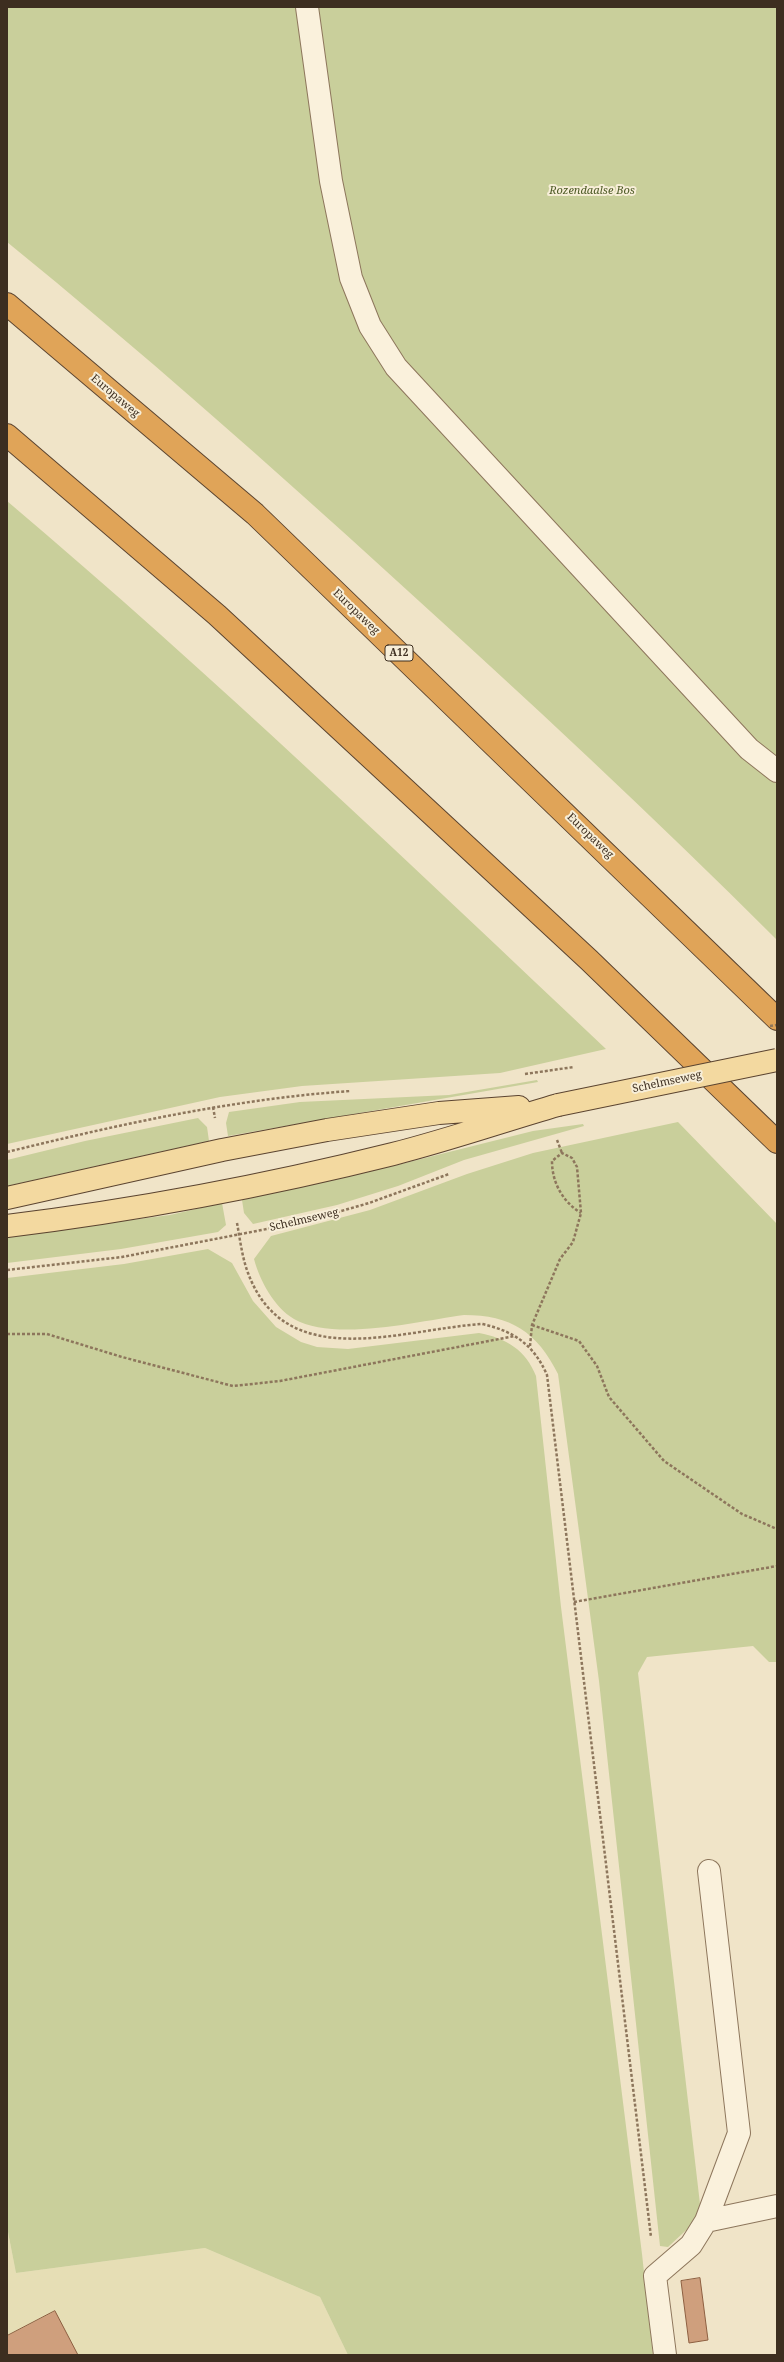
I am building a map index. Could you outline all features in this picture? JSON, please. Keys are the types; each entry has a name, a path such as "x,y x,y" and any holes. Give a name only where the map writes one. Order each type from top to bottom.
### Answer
{"highway":[{"name":"Europaweg","path":"7,304 255,514 777,1019"},
{"path":"7,435 217,615 589,960 777,1142"}],"main road":[{"name":"Schelmseweg","path":"7,1226 166,1203 312,1173 395,1153 558,1105 777,1060"},
{"name":"Schelmseweg","path":"7,1198 222,1150 327,1130 439,1112 558,1105"}],"street":[{"path":"307,7 340,233 351,278 370,326 396,368 749,749 777,772"},
{"path":"665,2355 655,2276 691,2244 706,2222 739,2133 709,1871"},
{"path":"706,2222 777,2206"}],"path":[{"path":"550,1142 564,1138"},
{"path":"530,1346 532,1325 560,1259 573,1242 581,1213 577,1167 572,1158 562,1153 557,1140"},
{"path":"562,1153 552,1161 552,1175 559,1191 574,1209 581,1213"},
{"name":"Schelmseweg","path":"7,1270 122,1257 239,1235 336,1213 452,1173"},
{"path":"239,1235 248,1274 261,1297 281,1320 304,1332 333,1339 364,1338 482,1324 502,1328 530,1346 541,1361 547,1375 655,2276"},
{"path":"532,1325 579,1341 597,1366 609,1398 664,1461 742,1514 777,1529"},
{"path":"7,1334 47,1334 122,1357 232,1386 280,1381 516,1336"},
{"path":"574,1602 777,1566"}],"shaded area":[{"path":"7,2227 16,2273 205,2248 320,2297 348,2355 7,2355"}],"green space":[{"path":"7,7 297,7 362,328 777,780 777,940 684,848 494,669 253,452 156,367 7,242"},
{"name":"Rozendaalse Bos","path":"316,7 777,7 777,763 402,363 377,322 347,233"},
{"path":"7,501 236,702 606,1049 500,1073 302,1086 220,1097 7,1144"},
{"path":"537,1080 538,1082 228,1136 226,1123 229,1112 300,1102 449,1095"},
{"path":"198,1118 207,1127 209,1141 7,1186 7,1160 85,1141"},
{"path":"678,1122 777,1224 777,1662 769,1662 753,1646 647,1657 638,1673 700,2204 696,2221 668,2247 660,2246 599,1681 558,1374 550,1359 531,1337 521,1329 496,1318 464,1315 378,1328 332,1329 311,1326 294,1319 274,1301 260,1276 254,1259 271,1236 370,1210 467,1174 533,1153"},
{"path":"583,1124 584,1126 464,1160 398,1186 337,1205 253,1224 244,1213 242,1200 397,1165 533,1131"},
{"path":"222,1203 226,1225 218,1232 121,1249 7,1263 7,1236 170,1215"},
{"path":"208,1249 232,1263 253,1301 276,1327 301,1342 317,1347 348,1349 479,1333 498,1338 521,1352 532,1367 536,1376 561,1607 642,2254 653,2355 348,2355 320,2297 205,2248 16,2273 7,2227 7,1278 124,1264"}],"building":[{"path":"700,2278 708,2340 689,2343 681,2281"},
{"path":"55,2311 78,2355 7,2355 7,2336"}]}
